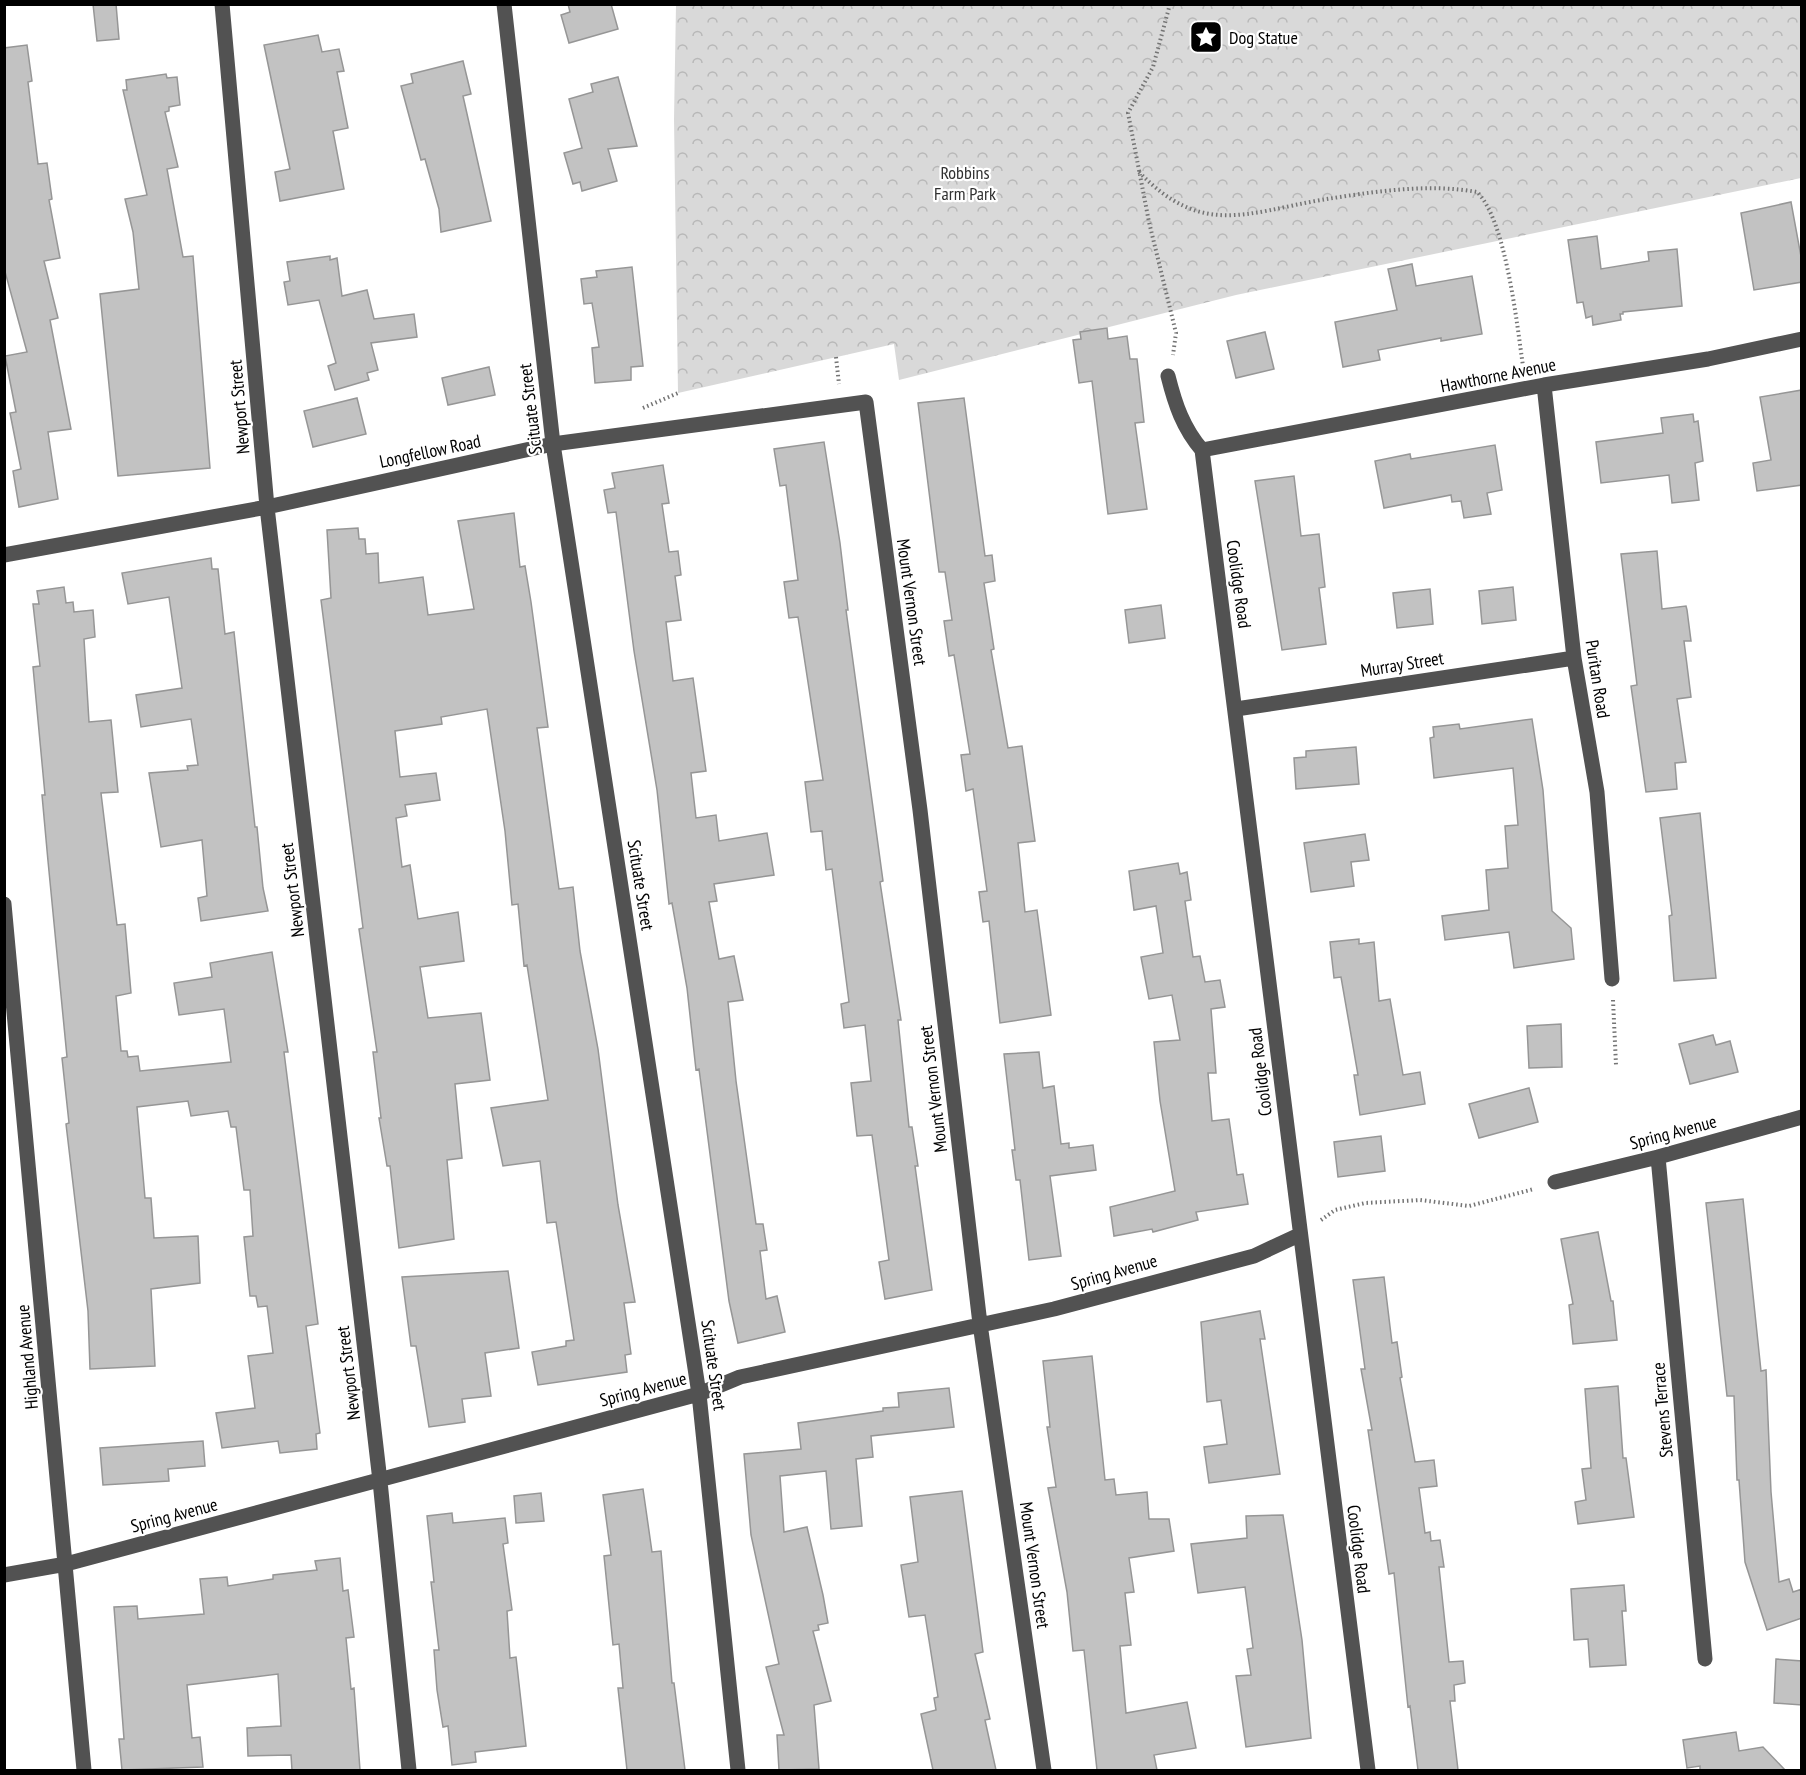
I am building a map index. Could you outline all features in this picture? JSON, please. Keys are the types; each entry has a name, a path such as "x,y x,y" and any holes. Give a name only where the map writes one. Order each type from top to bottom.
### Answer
{"street":[{"name":"Newport Street","path":"222,4 267,507 380,1481 409,1770"},
{"name":"Scituate Street","path":"504,4 553,444 699,1394 738,1770"},
{"name":"Hawthorne Avenue","path":"1202,450 1544,385 1708,359 1802,339"},
{"name":"Coolidge Road","path":"1168,376 1178,413 1191,438 1202,450 1368,1770"},
{"name":"Puritan Road","path":"1544,385 1574,658 1597,792 1612,979"},
{"name":"Longfellow Road","path":"4,555 267,507 553,444 866,402"},
{"name":"Mount Vernon Street","path":"866,402 920,810 980,1324 1044,1770"},
{"name":"Murray Street","path":"1236,709 1574,658"},
{"name":"Highland Avenue","path":"4,904 84,1770"},
{"name":"Spring Avenue","path":"1555,1182 1658,1157 1802,1117"},
{"name":"Stevens Terrace","path":"1658,1157 1705,1659"},
{"name":"Spring Avenue","path":"4,1575 66,1564 380,1481 699,1394 740,1377 1054,1309 1254,1256 1299,1235"}],"path":[{"path":"1168,376 1176,333 1139,172 1128,113 1153,67 1170,4"},
{"path":"1139,172 1162,193 1187,208 1238,217 1322,200 1374,193 1419,190 1477,192 1484,199 1492,216 1505,266 1515,309 1526,390"},
{"path":"1612,979 1616,1065"},
{"path":"1299,1235 1335,1210 1365,1203 1420,1200 1469,1206 1493,1202 1555,1182"}],"green space":[{"name":"Robbins Farm Park","path":"676,5 1801,5 1801,178 1236,295 899,380 894,344 678,393 674,119"}],"building":[{"path":"93,4 116,4 119,39 97,41"},
{"path":"568,4 611,4 618,29 569,43 561,15 570,12"},
{"path":"318,35 322,52 339,49 344,71 337,72 348,128 333,131 344,189 280,201 275,172 290,169 264,45"},
{"path":"27,45 32,81 28,82 38,164 47,163 52,199 49,200 60,258 44,261 58,318 50,320 71,429 48,432 58,499 19,507 13,471 21,469 10,413 16,412 5,356 27,352 4,268 4,48"},
{"path":"463,61 471,94 463,96 491,221 441,232 439,209 425,159 421,160 401,86 413,83 411,74"},
{"path":"166,74 167,78 177,77 180,105 169,107 169,111 165,112 178,167 167,169 183,257 193,256 210,468 118,476 100,294 139,289 133,232 125,199 147,195 123,90 127,90 126,80"},
{"path":"618,77 637,146 608,149 617,181 582,191 580,182 573,184 564,153 582,148 569,99 593,92 591,84"},
{"path":"1791,202 1802,262 1802,282 1754,290 1741,213"},
{"path":"1597,236 1601,269 1649,261 1648,252 1677,249 1682,306 1623,312 1620,314 1621,320 1593,325 1592,316 1586,318 1583,302 1577,303 1568,240"},
{"path":"330,256 330,260 337,258 342,296 367,290 374,319 414,314 417,337 371,343 378,370 367,373 369,380 335,390 328,366 336,363 319,300 288,305 284,282 290,281 287,262"},
{"path":"1412,264 1416,286 1472,276 1482,334 1441,341 1441,338 1378,350 1380,360 1343,367 1335,322 1397,310 1388,269"},
{"path":"632,267 643,366 631,367 631,380 595,383 592,348 599,347 592,303 584,304 581,279 597,277 596,271"},
{"path":"1107,328 1108,339 1127,336 1130,359 1137,359 1144,422 1135,423 1147,509 1108,514 1092,381 1079,383 1073,340 1081,339 1080,332"},
{"path":"1265,332 1274,369 1236,378 1227,341"},
{"path":"489,367 495,395 448,405 442,378"},
{"path":"1802,390 1802,485 1757,491 1753,463 1771,460 1760,397"},
{"path":"357,398 366,434 313,447 304,411"},
{"path":"964,398 985,556 992,555 995,581 984,583 994,649 991,650 1008,748 1022,746 1035,841 1018,843 1025,912 1037,910 1051,1015 1000,1023 989,921 983,922 979,892 987,891 973,789 966,791 961,755 970,754 954,655 949,656 944,621 952,620 945,572 939,572 918,403"},
{"path":"1693,414 1694,422 1698,421 1703,461 1695,463 1699,500 1672,503 1669,475 1601,483 1596,442 1663,433 1661,418"},
{"path":"824,442 840,543 848,610 846,610 883,881 880,882 901,1020 898,1020 909,1127 912,1127 918,1166 915,1166 932,1290 885,1299 879,1262 889,1260 872,1135 857,1136 851,1083 871,1081 865,1025 844,1028 841,1004 849,1002 832,869 826,870 822,831 811,832 805,782 823,780 798,617 789,618 784,582 798,580 786,485 780,486 774,449"},
{"path":"1495,445 1502,490 1487,493 1491,514 1464,518 1461,501 1452,502 1451,495 1384,508 1375,461 1410,454 1411,459"},
{"path":"663,465 669,503 662,504 669,552 678,551 681,575 675,576 681,620 666,622 673,681 693,678 706,771 691,773 696,818 716,815 719,841 767,833 774,875 714,884 717,901 709,902 719,959 734,956 743,1000 728,1002 736,1081 756,1224 763,1224 767,1250 760,1251 766,1299 777,1296 785,1332 738,1343 729,1301 699,1069 696,1070 687,988 672,903 669,904 657,790 634,651 616,512 608,513 604,490 615,488 612,473"},
{"path":"1294,476 1301,536 1319,534 1325,587 1319,588 1326,644 1282,650 1255,481"},
{"path":"514,513 520,567 525,566 531,602 548,727 537,728 559,889 573,887 580,951 598,1049 618,1205 635,1302 624,1303 631,1354 625,1355 627,1372 538,1385 532,1352 566,1346 566,1341 574,1340 556,1222 547,1223 540,1161 503,1166 491,1108 548,1100 527,965 524,966 518,904 512,905 505,831 487,709 441,717 442,724 395,731 400,777 436,773 440,800 405,805 407,816 396,818 402,867 410,865 418,919 458,912 464,961 420,967 428,1018 481,1013 490,1080 455,1084 462,1158 447,1160 454,1239 399,1248 390,1166 387,1166 379,1118 381,1118 373,1052 377,1052 359,929 363,928 321,600 331,598 327,530 358,528 359,539 365,539 366,554 378,553 379,583 423,577 428,615 474,609 458,521"},
{"path":"1657,551 1662,609 1686,606 1687,610 1691,641 1684,641 1691,697 1677,699 1686,762 1675,763 1677,789 1646,792 1631,686 1637,685 1621,554"},
{"path":"211,558 212,569 218,569 225,634 234,632 255,827 257,827 263,888 268,911 201,921 198,898 207,896 202,840 161,847 149,773 188,770 187,766 198,765 191,719 141,727 136,695 182,688 169,597 128,604 122,573"},
{"path":"64,587 66,603 73,602 74,612 93,610 95,637 84,639 89,722 111,720 118,792 101,793 117,925 125,924 131,993 116,996 121,1051 127,1051 128,1057 138,1056 140,1071 231,1062 224,1009 179,1015 174,983 212,977 210,963 272,952 288,1052 284,1052 318,1324 306,1326 320,1433 316,1434 317,1449 280,1453 278,1441 222,1448 216,1413 255,1408 248,1356 273,1353 267,1306 258,1307 256,1296 250,1296 244,1237 253,1236 250,1190 244,1190 236,1127 231,1127 228,1111 191,1116 188,1101 137,1107 145,1198 151,1198 154,1238 198,1236 200,1283 151,1289 155,1366 90,1369 88,1311 66,1124 69,1123 62,1058 67,1057 42,795 45,795 33,667 40,666 33,604 39,604 37,591"},
{"path":"1513,587 1516,620 1482,624 1479,591"},
{"path":"1430,589 1433,624 1397,628 1393,593"},
{"path":"1161,605 1165,638 1129,643 1125,610"},
{"path":"1532,719 1543,790 1552,911 1571,928 1574,959 1514,968 1509,932 1445,940 1442,916 1489,910 1486,870 1508,868 1505,826 1518,825 1513,768 1434,778 1430,738 1434,737 1433,727 1459,724 1460,729"},
{"path":"1356,747 1359,784 1296,789 1294,758 1306,757 1306,751"},
{"path":"1700,813 1716,978 1674,981 1669,916 1672,915 1660,818"},
{"path":"1365,834 1369,860 1351,862 1354,886 1311,892 1304,843"},
{"path":"1178,863 1180,874 1187,872 1191,900 1185,901 1193,957 1200,956 1205,982 1220,980 1225,1007 1211,1009 1216,1073 1208,1073 1212,1121 1229,1119 1237,1175 1243,1174 1248,1204 1196,1212 1198,1220 1153,1232 1152,1229 1114,1236 1110,1207 1175,1191 1160,1101 1154,1042 1180,1040 1172,995 1149,999 1141,957 1163,953 1156,906 1134,910 1129,871"},
{"path":"1359,939 1359,944 1374,942 1379,1001 1390,999 1403,1075 1420,1072 1425,1104 1360,1115 1354,1075 1358,1075 1341,977 1334,978 1330,942"},
{"path":"1561,1024 1562,1067 1529,1068 1527,1026"},
{"path":"1713,1035 1716,1045 1730,1041 1738,1072 1690,1084 1679,1044"},
{"path":"1039,1052 1043,1088 1054,1086 1061,1144 1069,1143 1069,1148 1093,1145 1096,1170 1050,1176 1061,1256 1029,1260 1020,1180 1016,1180 1012,1150 1015,1150 1004,1054"},
{"path":"1529,1088 1538,1122 1479,1138 1469,1104"},
{"path":"1381,1136 1385,1171 1338,1177 1334,1142"},
{"path":"1743,1199 1761,1371 1766,1370 1771,1492 1779,1582 1789,1579 1793,1592 1802,1589 1802,1618 1767,1630 1745,1562 1739,1480 1737,1480 1734,1396 1727,1396 1706,1203"},
{"path":"1598,1232 1611,1301 1613,1301 1617,1340 1573,1344 1569,1305 1573,1304 1561,1239"},
{"path":"508,1271 519,1348 485,1353 491,1396 462,1399 465,1422 429,1427 416,1346 411,1346 402,1277"},
{"path":"1384,1277 1392,1343 1397,1342 1402,1377 1400,1378 1415,1462 1434,1460 1437,1486 1419,1488 1425,1533 1430,1532 1431,1541 1440,1540 1444,1567 1439,1567 1449,1662 1463,1661 1465,1683 1454,1685 1455,1701 1450,1701 1458,1770 1418,1770 1410,1706 1408,1707 1394,1573 1389,1574 1368,1430 1372,1430 1361,1369 1365,1369 1353,1280"},
{"path":"1260,1311 1265,1339 1260,1339 1280,1474 1209,1483 1204,1447 1227,1444 1221,1400 1207,1402 1201,1322"},
{"path":"1092,1356 1105,1480 1114,1479 1116,1495 1147,1492 1149,1519 1169,1519 1174,1551 1129,1558 1134,1592 1125,1593 1131,1645 1120,1646 1126,1713 1187,1702 1196,1748 1154,1755 1157,1770 1097,1770 1084,1650 1073,1651 1067,1592 1048,1488 1056,1487 1047,1427 1050,1427 1043,1361"},
{"path":"1618,1386 1623,1458 1626,1458 1634,1517 1578,1524 1575,1502 1586,1500 1582,1469 1591,1468 1585,1389"},
{"path":"949,1388 954,1427 871,1436 873,1457 856,1459 862,1526 831,1529 826,1471 780,1476 784,1532 807,1527 823,1595 828,1623 818,1625 819,1630 813,1631 831,1701 814,1705 819,1769 779,1770 777,1735 784,1735 766,1667 779,1664 751,1535 744,1454 801,1449 798,1423 883,1411 883,1408 899,1407 898,1393"},
{"path":"203,1441 205,1466 168,1469 169,1481 103,1485 100,1448"},
{"path":"643,1489 652,1552 661,1551 672,1683 674,1683 685,1770 627,1770 618,1688 623,1688 619,1644 613,1645 604,1556 611,1555 603,1495"},
{"path":"962,1491 983,1652 975,1654 990,1719 985,1720 996,1770 933,1770 921,1714 936,1710 934,1698 938,1697 925,1615 909,1617 901,1565 918,1562 910,1497"},
{"path":"541,1493 544,1521 516,1523 514,1496"},
{"path":"452,1513 453,1523 505,1518 508,1543 503,1544 512,1610 507,1611 510,1658 516,1657 526,1746 475,1752 476,1762 452,1765 448,1726 443,1727 437,1690 434,1650 439,1650 431,1582 434,1582 427,1516"},
{"path":"1283,1515 1302,1640 1311,1738 1246,1747 1236,1676 1251,1675 1247,1649 1253,1648 1245,1587 1198,1593 1191,1544 1247,1538 1246,1516"},
{"path":"340,1558 343,1591 348,1590 354,1637 346,1638 351,1689 354,1688 360,1770 292,1770 291,1755 248,1756 247,1728 281,1726 278,1674 187,1685 192,1738 200,1737 203,1767 122,1770 119,1739 124,1739 114,1607 137,1606 138,1619 204,1614 200,1579 227,1577 228,1586 273,1579 273,1575 317,1570 315,1561"},
{"path":"1624,1585 1626,1611 1622,1611 1626,1665 1590,1667 1588,1639 1574,1640 1571,1589"},
{"path":"1776,1659 1802,1661 1802,1705 1774,1703"},
{"path":"1736,1732 1739,1751 1763,1747 1785,1770 1700,1770 1700,1766 1687,1768 1683,1740"}],"place":[{"name":"Dog Statue","path":"1206,37"}]}
